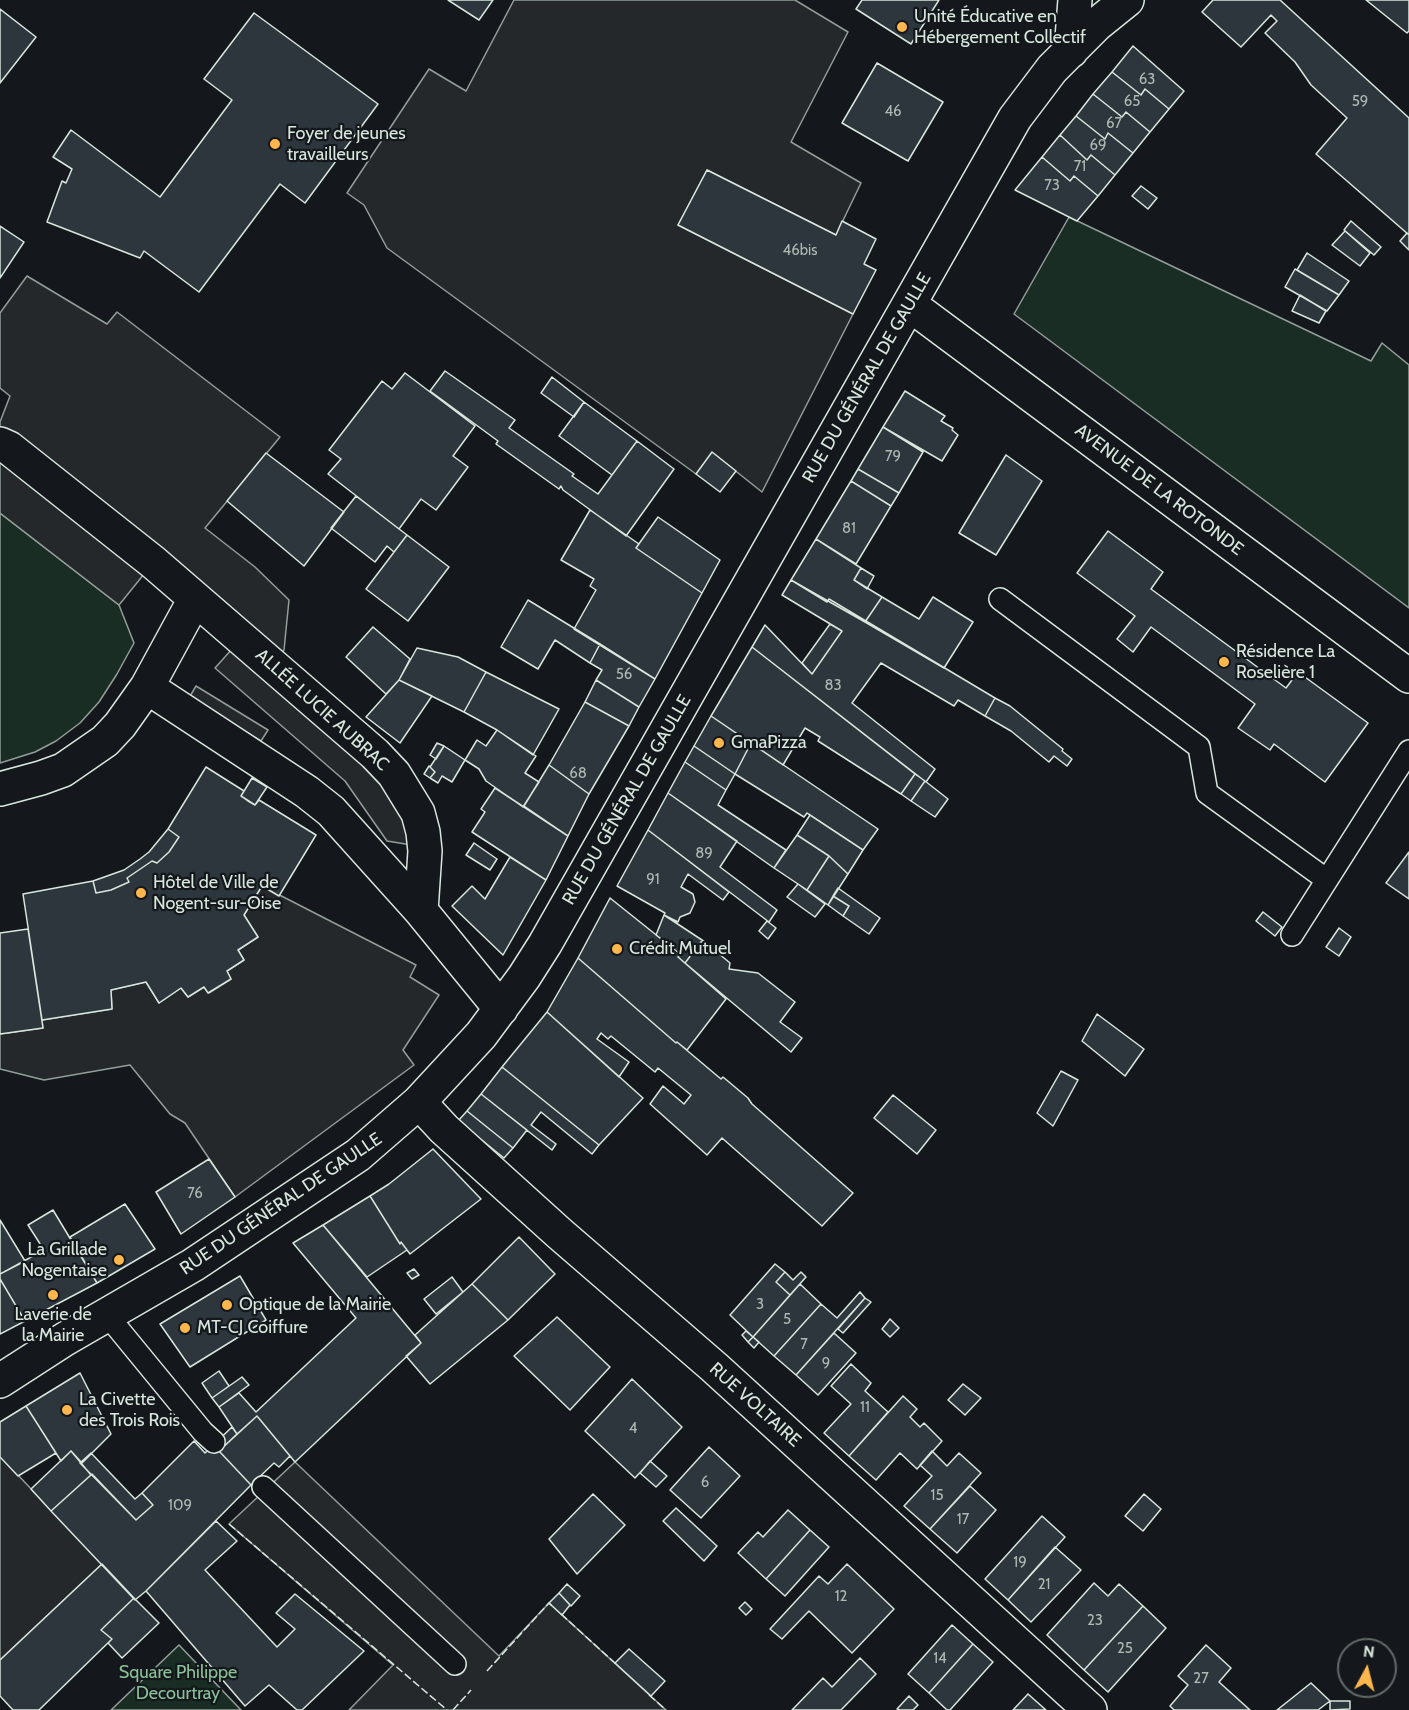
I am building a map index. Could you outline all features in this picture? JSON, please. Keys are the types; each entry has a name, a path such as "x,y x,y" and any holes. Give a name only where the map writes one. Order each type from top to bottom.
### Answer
{"street":[{"path":"1071,51 1075,0"},
{"name":"RUE DU GÉNÉRAL DE GAULLE","path":"0,1381 193,1265 358,1155 419,1102 465,1054 501,1009 545,945 1015,118 1052,69 1096,26 1127,0"},
{"name":"AVENUE DE LA ROTONDE","path":"909,304 1409,676"},
{"name":"ALLÉE LUCIE AUBRAC","path":"0,444 9,448 153,562 375,754 394,774 418,813 423,832 421,911"},
{"path":"0,789 63,770 105,741 120,725 147,687 195,599"},
{"path":"147,687 315,798 347,827 421,911 501,1009"},
{"name":"RUE VOLTAIRE","path":"419,1102 453,1137 559,1233 714,1367 1090,1710"}],"lane":[{"path":"1000,599 1199,747 1208,793 1327,880"},
{"path":"1292,935 1409,751"},
{"path":"107,1315 203,1432 214,1442"},
{"path":"263,1487 455,1664"}],"green space":[{"path":"1069,217 1371,361 1382,343 1409,365 1409,608 1014,314"},
{"path":"0,513 119,605 134,643 99,702 80,723 56,741 35,752 0,763"},
{"name":"Square Philippe Decourtray","path":"179,1645 241,1710 111,1710"}],"shaded area":[{"path":"514,0 795,0 848,32 791,142 861,183 836,235 707,170 678,225 853,314 762,492 713,453 696,474 387,248 364,205 347,193 429,69 466,91"},
{"path":"27,276 107,324 117,312 280,437 205,528 255,567 289,600 284,650 271,664 375,754 424,847 387,841 345,781 215,668 241,639 153,563 119,605 0,513 0,422 10,396 0,388 0,313"},
{"path":"196,686 268,730 261,741 189,698"},
{"path":"262,886 416,965 410,977 439,995 403,1050 414,1065 235,1197 185,1123 170,1114 130,1065 44,1080 0,1069 0,1034 43,1028 42,1020 112,1009 111,990 146,982 159,1003 181,988 188,997 204,987 209,993 231,979 227,971 244,960 238,950 258,937 244,915"},
{"path":"0,1456 102,1564 0,1660"},
{"path":"295,1462 499,1656 549,1603 666,1710 349,1710 393,1665 229,1524"}],"building":[{"path":"448,0 493,0 479,20"},
{"name":"Unité Éducative en Hébergement Collectif","path":"862,0 939,0 911,44 856,9"},
{"path":"1213,0 1280,0 1409,118 1409,235 1316,154 1347,118 1311,85 1295,62 1265,33 1277,21 1271,15 1241,47 1202,12"},
{"path":"1366,0 1409,0 1409,31 1407,33"},
{"path":"0,9 36,37 0,83"},
{"name":"Foyer de jeunes travailleurs","path":"254,13 378,104 305,203 280,184 199,292 144,251 140,258 47,222 62,181 66,183 72,169 53,157 71,130 160,197 232,100 204,79"},
{"path":"1133,46 1184,91 1169,109 1145,89 1141,95 1112,72"},
{"path":"877,63 943,102 908,161 842,123"},
{"path":"1112,72 1141,95 1145,89 1169,109 1150,132 1126,112 1122,117 1093,94"},
{"path":"1093,94 1122,117 1126,112 1150,132 1133,153 1108,133 1105,139 1076,116"},
{"path":"1076,116 1105,139 1108,133 1133,153 1115,175 1091,155 1087,160 1060,135"},
{"path":"1060,135 1087,160 1091,155 1115,175 1098,196 1074,176 1070,181 1042,157"},
{"path":"1042,157 1070,181 1074,176 1098,196 1077,221 1015,190"},
{"path":"707,170 836,235 842,221 876,239 864,264 876,270 853,314 678,225"},
{"path":"1141,186 1157,198 1148,209 1132,196"},
{"path":"1351,221 1381,247 1374,255 1344,230"},
{"path":"0,226 24,242 0,278"},
{"path":"1345,231 1370,253 1360,266 1332,245"},
{"path":"1407,233 1409,235 1409,250 1400,241"},
{"path":"1307,253 1349,281 1339,295 1297,270"},
{"path":"1295,269 1339,295 1327,311 1285,287"},
{"path":"1300,295 1326,311 1319,323 1292,311"},
{"path":"445,371 515,420 509,428 598,494 637,441 674,469 626,536 563,490 561,486 559,489 496,444 498,441 430,391"},
{"path":"405,373 475,426 453,456 468,467 436,510 421,499 399,529 328,474 341,459 329,450 382,381 392,389"},
{"path":"552,377 584,402 574,417 541,393"},
{"path":"905,391 945,416 941,421 953,428 952,430 958,435 942,461 883,427"},
{"path":"584,402 637,441 612,475 559,436"},
{"path":"883,427 923,452 899,493 858,469"},
{"path":"712,452 736,471 720,492 696,474"},
{"path":"266,453 344,512 304,566 227,501"},
{"path":"1006,455 1042,481 996,555 959,533"},
{"path":"858,469 899,493 891,506 851,481"},
{"path":"851,481 891,506 856,564 816,539"},
{"path":"356,496 407,535 394,552 387,546 375,562 331,528"},
{"path":"590,510 639,544 636,548 702,593 655,679 574,629 596,590 590,586 594,579 561,560"},
{"path":"658,517 720,560 702,593 636,548"},
{"name":"Résidence La Roselière 1","path":"1108,531 1163,572 1151,589 1286,688 1298,672 1368,723 1325,782 1274,744 1270,750 1238,728 1255,704 1151,627 1133,652 1117,639 1135,616 1077,573"},
{"path":"407,535 449,567 408,621 366,589"},
{"path":"816,539 861,568 854,580 882,597 865,622 791,580"},
{"path":"861,568 874,576 867,589 854,580"},
{"path":"791,580 827,602 829,599 995,698 985,716 958,700 954,706 881,663 852,703 935,769 926,782 752,647 765,625 812,674 842,631 782,595"},
{"path":"882,597 919,619 933,597 973,622 944,668 865,622"},
{"path":"528,600 600,644 590,663 555,640 538,669 501,647"},
{"path":"830,624 842,631 812,674 802,663"},
{"path":"373,627 410,659 399,680 386,694 346,657"},
{"path":"600,644 655,679 639,707 596,680 602,670 590,663"},
{"path":"752,647 915,774 901,794 818,741 820,737 805,728 783,765 711,716"},
{"path":"417,648 458,657 486,672 464,712 399,680"},
{"path":"486,672 559,709 533,755 497,730 464,712"},
{"path":"399,680 432,696 400,743 366,717"},
{"path":"596,680 639,707 629,726 585,702"},
{"path":"995,698 1010,706 1063,749 1062,751 1072,759 1067,766 1054,756 1049,762 1011,731 985,716"},
{"path":"585,702 629,726 589,794 549,765"},
{"path":"711,716 751,743 735,774 694,746"},
{"path":"497,730 536,756 525,773 539,782 523,807 486,781 479,769 465,760 477,740 486,746"},
{"path":"437,743 444,746 436,759 430,755"},
{"path":"751,743 878,829 863,850 807,813 804,817 735,774"},
{"path":"444,746 465,760 452,782 442,776 438,783 430,778 435,772 430,767"},
{"path":"694,746 735,774 726,790 685,762"},
{"path":"685,762 726,790 718,805 786,850 774,868 668,793"},
{"path":"549,765 589,794 568,836 524,806"},
{"path":"429,766 435,772 430,778 424,774"},
{"name":"Hôtel de Ville de Nogent-sur-Oise","path":"206,767 244,791 241,796 248,801 255,805 259,800 316,835 279,896 262,886 244,915 258,937 238,950 244,960 227,971 231,979 208,993 204,987 188,997 181,988 159,1003 146,982 111,990 112,1009 42,1020 23,894 93,881 96,893 111,890 129,882 127,878 152,861 157,863 169,852 179,837 168,829"},
{"path":"915,774 925,781 911,801 901,794"},
{"path":"252,778 267,787 255,805 241,796"},
{"path":"925,781 948,799 935,817 911,801"},
{"path":"495,788 568,836 546,880 472,832 485,812 481,809"},
{"path":"668,793 737,841 720,867 777,910 769,922 648,830"},
{"path":"810,815 863,850 848,874 829,856 797,835"},
{"path":"168,829 179,837 169,852 157,863 152,861 127,878 129,882 111,890 96,893 93,881 124,870 140,859 149,852"},
{"path":"648,830 729,892 723,900 688,874 681,887 693,894 695,902 690,913 680,917 678,922 617,886"},
{"path":"797,835 829,856 807,890 774,868"},
{"path":"474,843 497,859 490,870 466,855"},
{"path":"1409,852 1409,899 1386,883"},
{"path":"829,856 848,874 828,905 807,890"},
{"path":"510,857 546,880 503,955 452,906 472,886 485,899"},
{"path":"798,884 825,904 815,917 787,897"},
{"path":"838,888 880,918 869,934 843,916 849,906 833,896"},
{"path":"833,896 849,906 843,916 828,905"},
{"path":"610,898 680,954 678,957 726,999 687,1050 578,958"},
{"path":"1263,912 1282,927 1275,936 1256,921"},
{"path":"664,915 705,942 701,942 685,963 678,957 680,954 656,935"},
{"path":"767,921 776,928 768,939 759,931"},
{"path":"1339,928 1351,937 1339,956 1326,947"},
{"path":"28,929 43,1028 0,1034 0,933"},
{"path":"701,942 705,942 730,963 729,969 758,973 795,1002 780,1022 802,1038 791,1052 685,963"},
{"path":"578,958 676,1043 748,1098 853,1193 822,1226 722,1138 707,1155 650,1104 663,1086 684,1104 691,1095 658,1068 655,1072 611,1036 608,1039 601,1033 597,1039 629,1062 619,1077 547,1012"},
{"path":"547,1012 643,1098 599,1145 502,1067"},
{"path":"1097,1014 1144,1049 1125,1076 1082,1041"},
{"path":"502,1067 599,1145 592,1154 541,1112 531,1125 556,1144 552,1150 481,1094"},
{"path":"1061,1071 1078,1080 1053,1126 1037,1113"},
{"path":"481,1094 527,1130 513,1148 467,1111"},
{"path":"893,1095 936,1130 917,1154 874,1118"},
{"path":"467,1111 513,1148 504,1158 458,1121"},
{"path":"433,1149 481,1199 410,1254 401,1242 400,1244 370,1196"},
{"path":"209,1159 235,1197 181,1234 156,1192"},
{"path":"370,1196 400,1244 401,1242 407,1250 367,1277 323,1225"},
{"path":"125,1204 155,1249 97,1283 70,1237"},
{"path":"53,1210 97,1283 25,1321 0,1279 0,1274 44,1250 28,1225"},
{"path":"0,1220 25,1261 0,1274"},
{"path":"323,1225 421,1343 295,1462 257,1416 237,1434 219,1407 239,1393 256,1412 356,1318 293,1243"},
{"path":"519,1237 555,1274 508,1320 472,1284"},
{"path":"775,1264 785,1272 776,1282 790,1295 753,1337 730,1315"},
{"path":"414,1269 419,1275 412,1279 407,1273"},
{"path":"785,1272 793,1280 801,1272 806,1277 790,1295 776,1282"},
{"path":"240,1276 266,1320 190,1367 160,1324"},
{"path":"452,1277 463,1292 436,1314 424,1299"},
{"path":"0,1279 25,1321 0,1334"},
{"path":"472,1284 508,1320 430,1384 406,1356 421,1343 415,1335"},
{"path":"800,1284 821,1304 774,1356 753,1337"},
{"path":"860,1292 865,1298 796,1375 774,1356 821,1304 837,1318"},
{"path":"865,1298 871,1302 843,1333 838,1329"},
{"path":"557,1317 610,1367 570,1410 514,1356"},
{"path":"890,1319 899,1328 890,1337 882,1329"},
{"path":"746,1331 753,1337 748,1342 742,1335"},
{"path":"834,1333 856,1353 818,1395 796,1375"},
{"path":"753,1337 759,1342 754,1348 748,1342"},
{"path":"851,1364 871,1383 865,1391 888,1412 849,1456 824,1433 851,1404 831,1386"},
{"path":"219,1371 229,1386 212,1398 202,1383"},
{"path":"80,1373 111,1434 82,1463 71,1451 61,1461 26,1406"},
{"path":"242,1377 249,1385 219,1407 212,1398"},
{"path":"632,1379 682,1427 635,1478 585,1431"},
{"path":"963,1384 981,1398 965,1415 948,1400"},
{"path":"903,1396 917,1409 910,1417 920,1427 924,1423 942,1441 917,1469 900,1453 876,1480 849,1456"},
{"path":"26,1406 56,1453 18,1476 0,1457 0,1422"},
{"path":"257,1416 290,1456 279,1467 274,1463 251,1485 219,1451"},
{"path":"232,1427 237,1434 219,1451 251,1485 135,1600 51,1511 92,1474 136,1520 153,1505 142,1493 194,1441 205,1453"},
{"path":"709,1447 740,1476 701,1518 670,1490"},
{"path":"71,1451 91,1475 51,1511 31,1489"},
{"path":"932,1451 947,1466 959,1453 981,1473 930,1529 904,1506 932,1476 920,1465"},
{"path":"91,1453 135,1499 142,1493 153,1505 136,1520 80,1463"},
{"path":"650,1461 667,1476 656,1487 640,1473"},
{"path":"970,1486 996,1510 957,1553 930,1529"},
{"path":"593,1494 625,1525 577,1574 549,1539"},
{"path":"1144,1494 1161,1509 1143,1531 1125,1516"},
{"path":"676,1508 717,1546 704,1561 663,1521"},
{"path":"788,1510 810,1530 766,1579 738,1553 758,1532 763,1537"},
{"path":"1042,1516 1065,1537 1008,1600 985,1579"},
{"path":"216,1521 237,1541 205,1570 277,1647 295,1629 276,1613 295,1594 364,1651 302,1710 297,1710 269,1685 245,1706 146,1591"},
{"path":"810,1530 829,1547 785,1596 766,1579"},
{"path":"1055,1547 1081,1570 1031,1622 1008,1600"},
{"path":"102,1564 134,1598 101,1630 112,1639 39,1710 13,1710 0,1696 0,1660"},
{"path":"847,1564 894,1609 852,1653 809,1611 782,1639 770,1629 819,1576 828,1584"},
{"path":"1094,1583 1108,1596 1119,1584 1143,1606 1084,1670 1047,1635"},
{"path":"567,1584 580,1596 571,1606 559,1593"},
{"path":"559,1593 570,1605 562,1615 549,1603"},
{"path":"134,1598 159,1623 122,1658 108,1643 112,1639 101,1630"},
{"path":"745,1602 752,1609 746,1615 739,1608"},
{"path":"1143,1606 1166,1628 1108,1692 1084,1670"},
{"path":"952,1625 973,1644 929,1693 908,1674"},
{"path":"973,1644 993,1662 950,1710 947,1710 929,1693"},
{"path":"1206,1645 1231,1668 1219,1682 1250,1710 1174,1710 1170,1706 1188,1685 1178,1676"},
{"path":"629,1649 665,1681 651,1696 615,1663"},
{"path":"860,1658 876,1674 841,1710 792,1710 823,1678 832,1687"},
{"path":"1311,1683 1330,1701 1318,1710 1277,1710"},
{"path":"1028,1694 1046,1710 1013,1710"},
{"path":"909,1696 918,1705 913,1710 897,1709"},
{"path":"1330,1701 1350,1701 1350,1709 1330,1710"}],"fence":[{"path":"229,1524 447,1710"},
{"path":"487,1671 549,1603 552,1606"},
{"path":"561,1614 616,1664"},
{"path":"453,1710 471,1690"},
{"path":"649,1695 666,1710"}],"place":[{"name":"Unité Éducative en Hébergement Collectif","path":"902,27"},
{"name":"Foyer de jeunes travailleurs","path":"275,144"},
{"name":"Résidence La Roselière 1","path":"1224,662"},
{"name":"GmaPizza","path":"719,743"},
{"name":"Hôtel de Ville de Nogent-sur-Oise","path":"141,893"},
{"name":"Crédit Mutuel","path":"617,949"},
{"name":"La Grillade Nogentaise","path":"119,1260"},
{"name":"Laverie de la Mairie","path":"53,1295"},
{"name":"Optique de la Mairie","path":"227,1305"},
{"name":"MT-CJ Coiffure","path":"185,1328"},
{"name":"La Civette des Trois Rois","path":"67,1410"}]}
